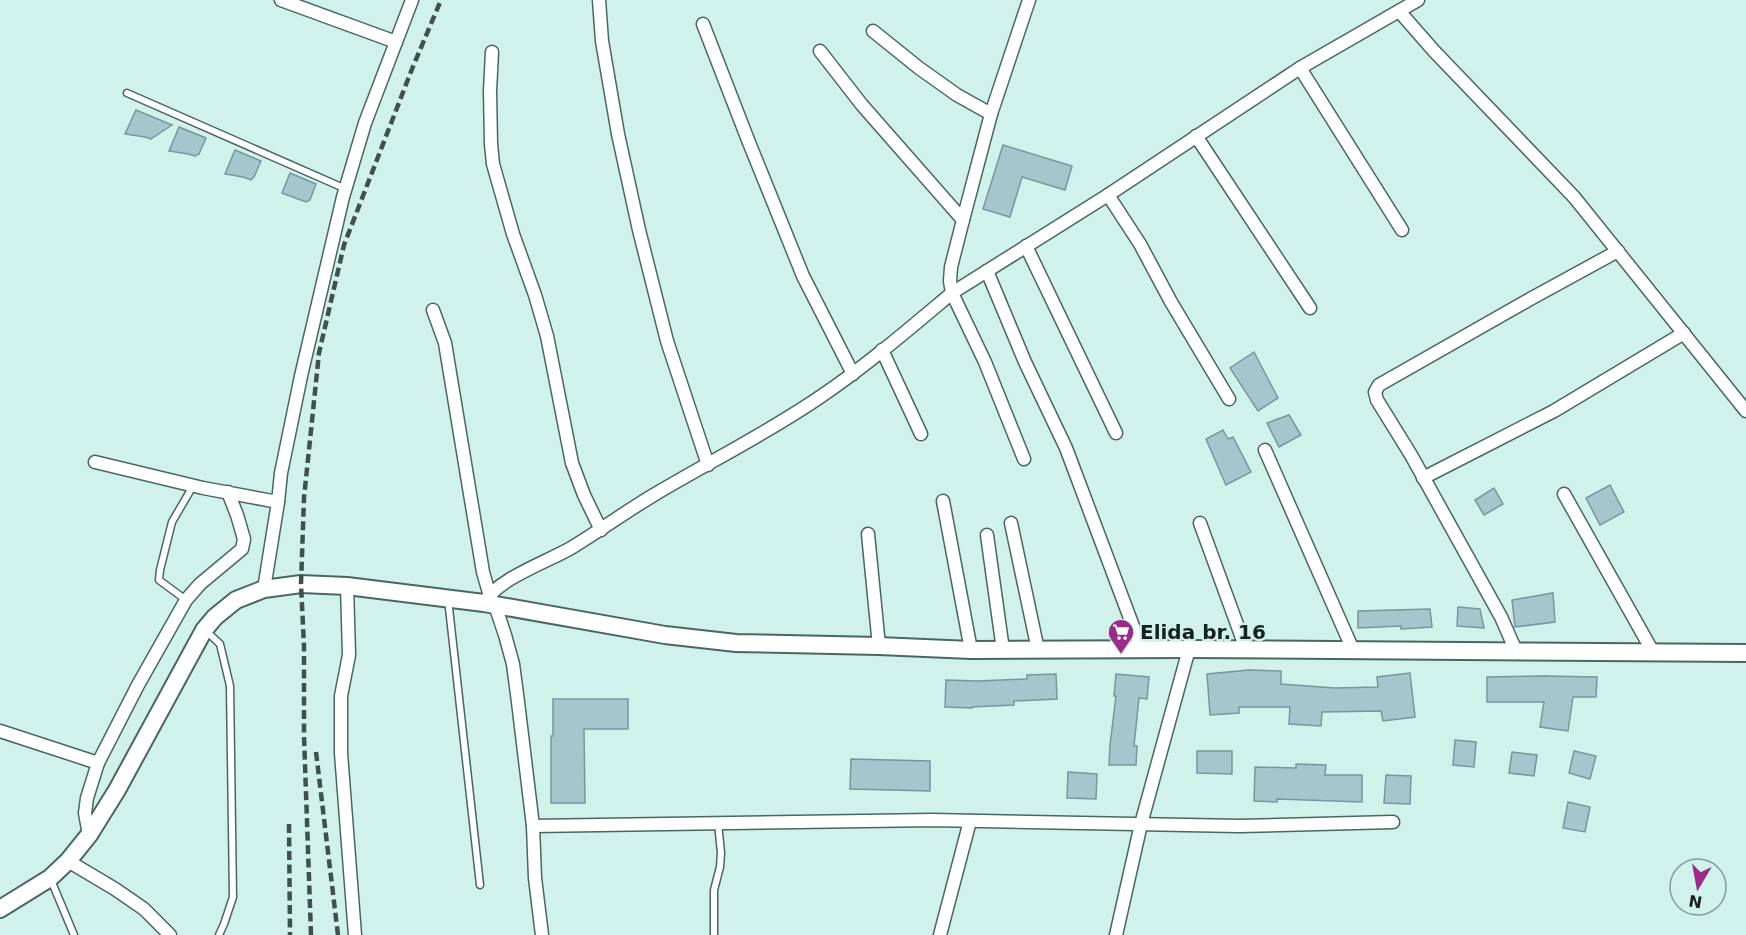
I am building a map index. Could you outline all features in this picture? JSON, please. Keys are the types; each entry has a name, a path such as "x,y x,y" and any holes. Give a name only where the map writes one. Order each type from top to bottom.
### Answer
{"main road":[{"path":"0,909 50,878 68,861 89,835 117,790 204,630 215,617 237,600 264,589 301,584 347,586 447,598 490,600 665,635 736,643 971,650 1246,649 1746,653"}],"street":[{"path":"281,0 396,42"},
{"path":"264,589 281,473 301,376 346,189 365,123 412,0"},
{"path":"599,0 618,134 639,230 667,341 708,465"},
{"path":"1024,459 985,362 952,293 950,281 951,267 991,114 1029,0"},
{"path":"490,600 510,580 557,556 651,497 819,398 952,293 1108,195 1300,68 1418,0"},
{"path":"1399,11 1434,51 1574,197 1746,411"},
{"path":"703,24 803,276 852,374"},
{"path":"873,31 957,95 991,114"},
{"path":"820,51 862,105 963,220"},
{"path":"492,52 490,144 493,164 513,234 535,294 547,336 572,463 601,530"},
{"path":"1300,68 1402,230"},
{"path":"1196,136 1310,308"},
{"path":"1108,195 1140,244 1171,302 1229,399"},
{"path":"1026,246 1116,433"},
{"path":"1516,651 1501,616 1377,400 1375,392 1379,385 1618,252"},
{"path":"987,271 1025,362 1066,448 1142,650"},
{"path":"433,310 445,343 483,572 490,600 505,634 513,664 533,826 542,935"},
{"path":"1423,477 1554,411 1684,333"},
{"path":"882,350 921,434"},
{"path":"1265,450 1353,650"},
{"path":"95,462 278,502"},
{"path":"89,835 86,813 87,798 98,763 186,600 200,584 242,549 244,539 228,492"},
{"path":"1564,494 1653,652"},
{"path":"943,501 971,650"},
{"path":"1011,523 1038,650"},
{"path":"1200,524 1246,649"},
{"path":"868,534 879,646"},
{"path":"987,535 1003,650"},
{"path":"347,586 349,655 341,696 341,753 355,935"},
{"path":"1116,935 1142,824 1189,649"},
{"path":"0,730 98,763"},
{"path":"533,826 718,822 970,821 1239,826 1393,822"},
{"path":"940,935 970,821"},
{"path":"68,861 144,909 170,935"}],"lane":[{"path":"127,93 346,189"},
{"path":"186,600 159,580 172,522 194,485"},
{"path":"447,598 480,885"},
{"path":"204,630 220,644 230,686 233,897 219,935"},
{"path":"714,935 714,890 721,853 718,822"},
{"path":"50,878 74,935"}],"building":[{"path":"136,110 172,125 151,139 125,134"},
{"path":"179,127 206,138 199,154 195,156 169,151"},
{"path":"1003,145 1072,166 1065,190 1022,177 1010,217 983,209"},
{"path":"235,150 261,161 251,180 225,174"},
{"path":"290,173 316,184 310,200 306,202 282,193"},
{"path":"1254,352 1278,398 1258,411 1230,368"},
{"path":"1289,415 1301,435 1279,447 1267,423"},
{"path":"1223,430 1228,439 1233,437 1251,472 1226,485 1206,439"},
{"path":"1610,485 1624,512 1600,525 1586,498"},
{"path":"1494,488 1503,504 1484,515 1475,500"},
{"path":"1553,593 1555,622 1515,627 1512,600"},
{"path":"1458,607 1480,609 1484,628 1457,626"},
{"path":"1430,609 1432,627 1358,628 1358,611"},
{"path":"1249,670 1281,671 1281,684 1335,688 1378,687 1377,677 1410,673 1415,717 1383,721 1381,711 1322,712 1321,726 1289,724 1290,707 1239,707 1239,713 1210,715 1207,674"},
{"path":"1056,674 1057,699 1014,701 1014,705 972,708 945,707 946,680 1027,679 1027,675"},
{"path":"1116,674 1149,677 1147,699 1139,698 1134,746 1137,746 1136,765 1109,765"},
{"path":"1487,677 1597,677 1596,697 1573,697 1568,731 1540,727 1544,702 1487,702"},
{"path":"553,699 628,699 628,729 584,729 585,803 551,803"},
{"path":"1455,740 1476,742 1474,767 1453,765"},
{"path":"1197,751 1232,751 1232,774 1197,773"},
{"path":"1574,751 1596,756 1590,779 1569,773"},
{"path":"1512,752 1537,755 1534,776 1509,773"},
{"path":"851,759 930,761 930,791 850,789"},
{"path":"1296,764 1326,765 1325,775 1362,775 1362,802 1277,799 1277,802 1254,801 1255,767 1296,768"},
{"path":"1068,772 1097,774 1096,799 1067,798"},
{"path":"1386,775 1411,776 1410,804 1384,803"},
{"path":"1568,802 1590,807 1585,832 1563,828"}],"railway":[{"path":"311,935 301,584 304,498 319,353 344,245 441,0"},
{"path":"316,752 338,935"},
{"path":"289,824 290,935"}],"place":[{"name":"Elida br. 16","path":"1121,655"}]}
